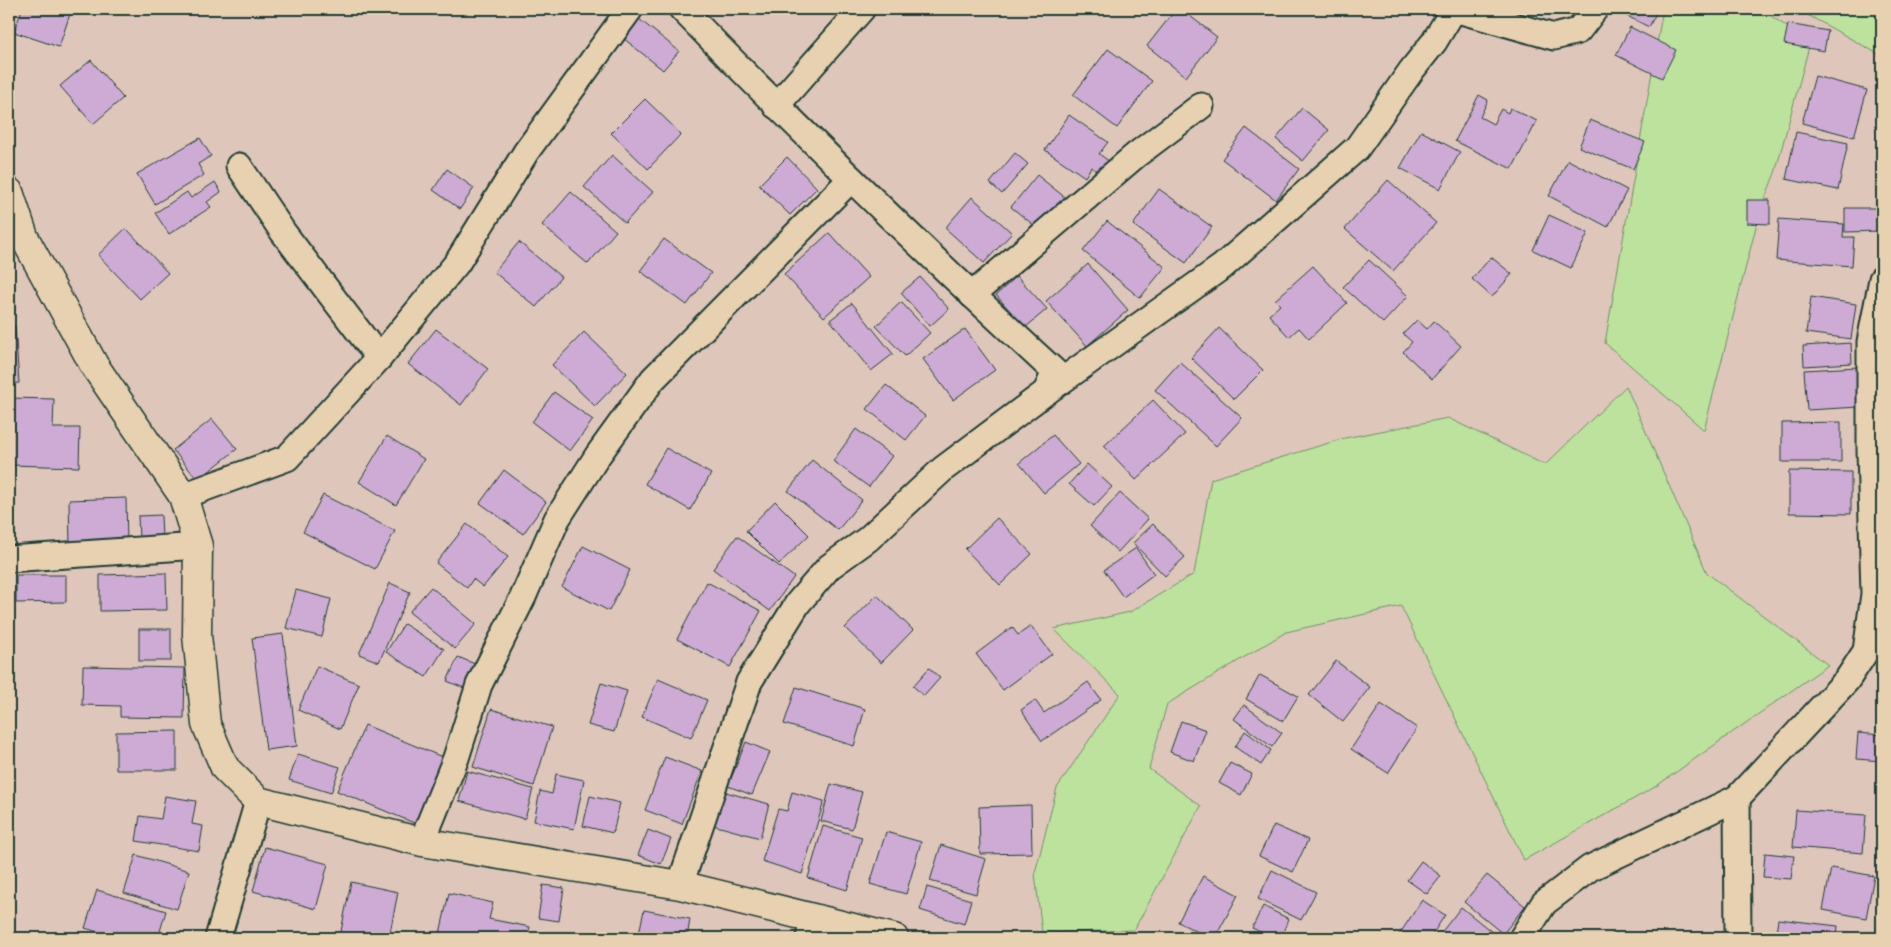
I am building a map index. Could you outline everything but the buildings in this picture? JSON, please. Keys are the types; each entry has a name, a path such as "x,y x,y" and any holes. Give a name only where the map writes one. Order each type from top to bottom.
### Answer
{"street":[{"path":"183,496 287,458 379,358 457,263 526,152 630,9"},
{"path":"682,9 776,106 851,179 972,295 1056,372 1046,392"},
{"path":"776,106 862,9"},
{"path":"680,886 749,682 798,602 829,567 868,539 943,469 1046,392 1223,266 1357,148 1411,71 1434,42 1454,9 1554,37 1578,31 1595,9"},
{"path":"972,295 1136,155 1201,106"},
{"path":"239,166 283,232 379,358"},
{"path":"422,842 456,758 479,685 523,597 557,519 598,455 653,379 851,179"},
{"path":"9,192 16,237 94,365 183,496 198,546 197,635 206,724 225,768 258,801 422,842 680,886 811,928 894,938"},
{"path":"1522,938 1544,903 1590,868 1737,798 1847,680 1866,651 1874,594 1876,451 1870,342 1882,279"},
{"path":"9,559 198,546"},
{"path":"1737,798 1738,938"},
{"path":"218,938 258,801"}],"green space":[{"path":"1663,9 1761,9 1810,43 1775,173 1760,211 1704,430 1605,343"},
{"path":"1797,9 1882,9 1882,56"},
{"path":"1626,386 1707,573 1828,665 1655,787 1524,860 1401,606 1286,632 1167,704 1149,769 1201,806 1134,930 1042,933 1035,873 1057,788 1120,694 1054,629 1130,612 1194,574 1211,479 1345,438 1448,418 1545,465"}]}
